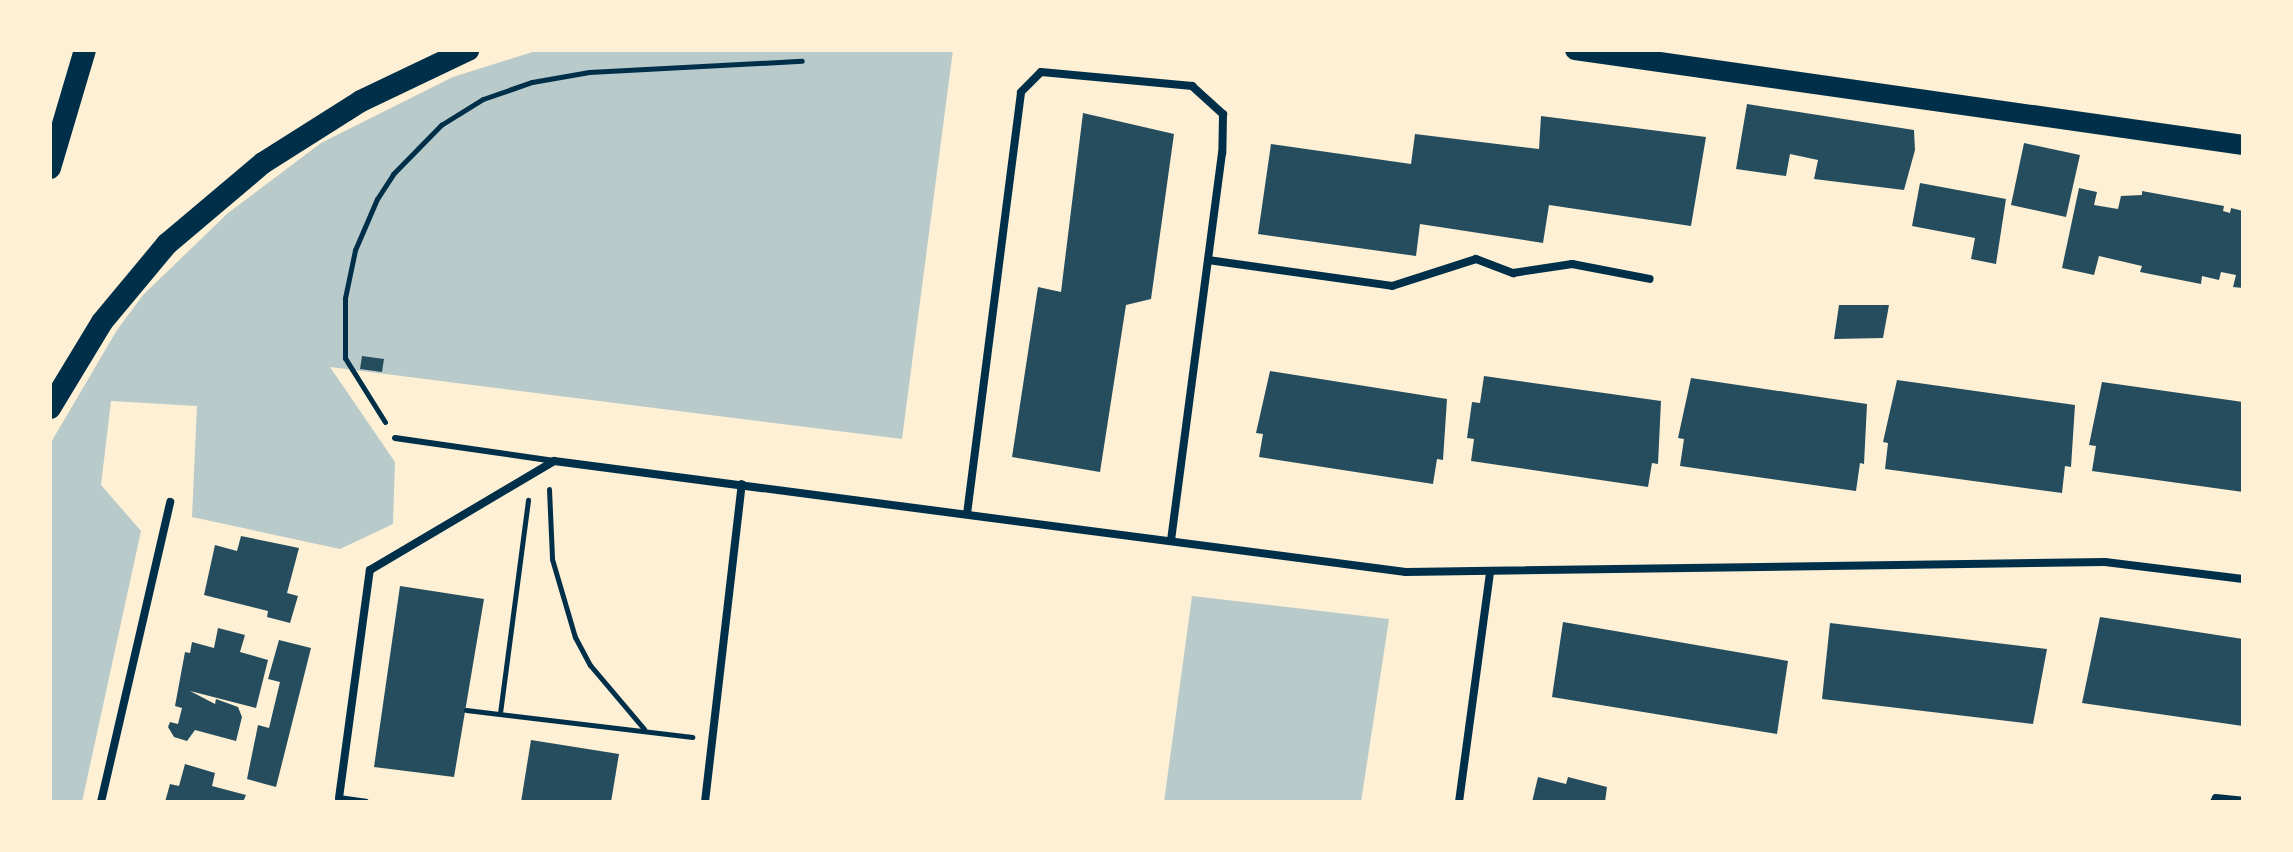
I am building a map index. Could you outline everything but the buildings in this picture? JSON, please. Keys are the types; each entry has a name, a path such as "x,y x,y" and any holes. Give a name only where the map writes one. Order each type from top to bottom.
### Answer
{"highway":[{"path":"50,168 85,50"},
{"path":"50,408 102,322 167,244 263,163 361,101 468,50"}],"main road":[{"path":"1575,50 2243,145"}],"street":[{"path":"967,514 1021,92 1041,72 1192,86 1223,114 1208,260 1171,541"},
{"path":"1208,260 1392,286 1476,259 1513,273 1572,264 1650,279"},
{"path":"339,798 370,570 554,461 1406,572 1490,574 2105,562 2243,579"},
{"path":"705,802 742,484"},
{"path":"101,802 170,502"},
{"path":"1459,802 1490,574"},
{"path":"2214,802 2216,798 2243,801"}],"lane":[{"path":"395,438 554,461"},
{"path":"339,798 366,802"}],"path":[{"path":"395,438 345,358 345,298 355,250 377,199 393,174 441,125 483,99 560,77 650,66 802,61"},
{"path":"554,461 549,530 562,604 590,665 644,729"},
{"path":"500,713 531,473"},
{"path":"466,710 644,729 712,740"}],"shaded area":[{"path":"539,50 953,50 902,439 330,367 395,462 393,524 340,549 192,517 197,406 111,401 101,485 141,531 82,802 50,800 50,444 117,330 143,295 228,213 321,143 453,77"},
{"path":"1192,596 1389,619 1361,802 1164,802"}]}
